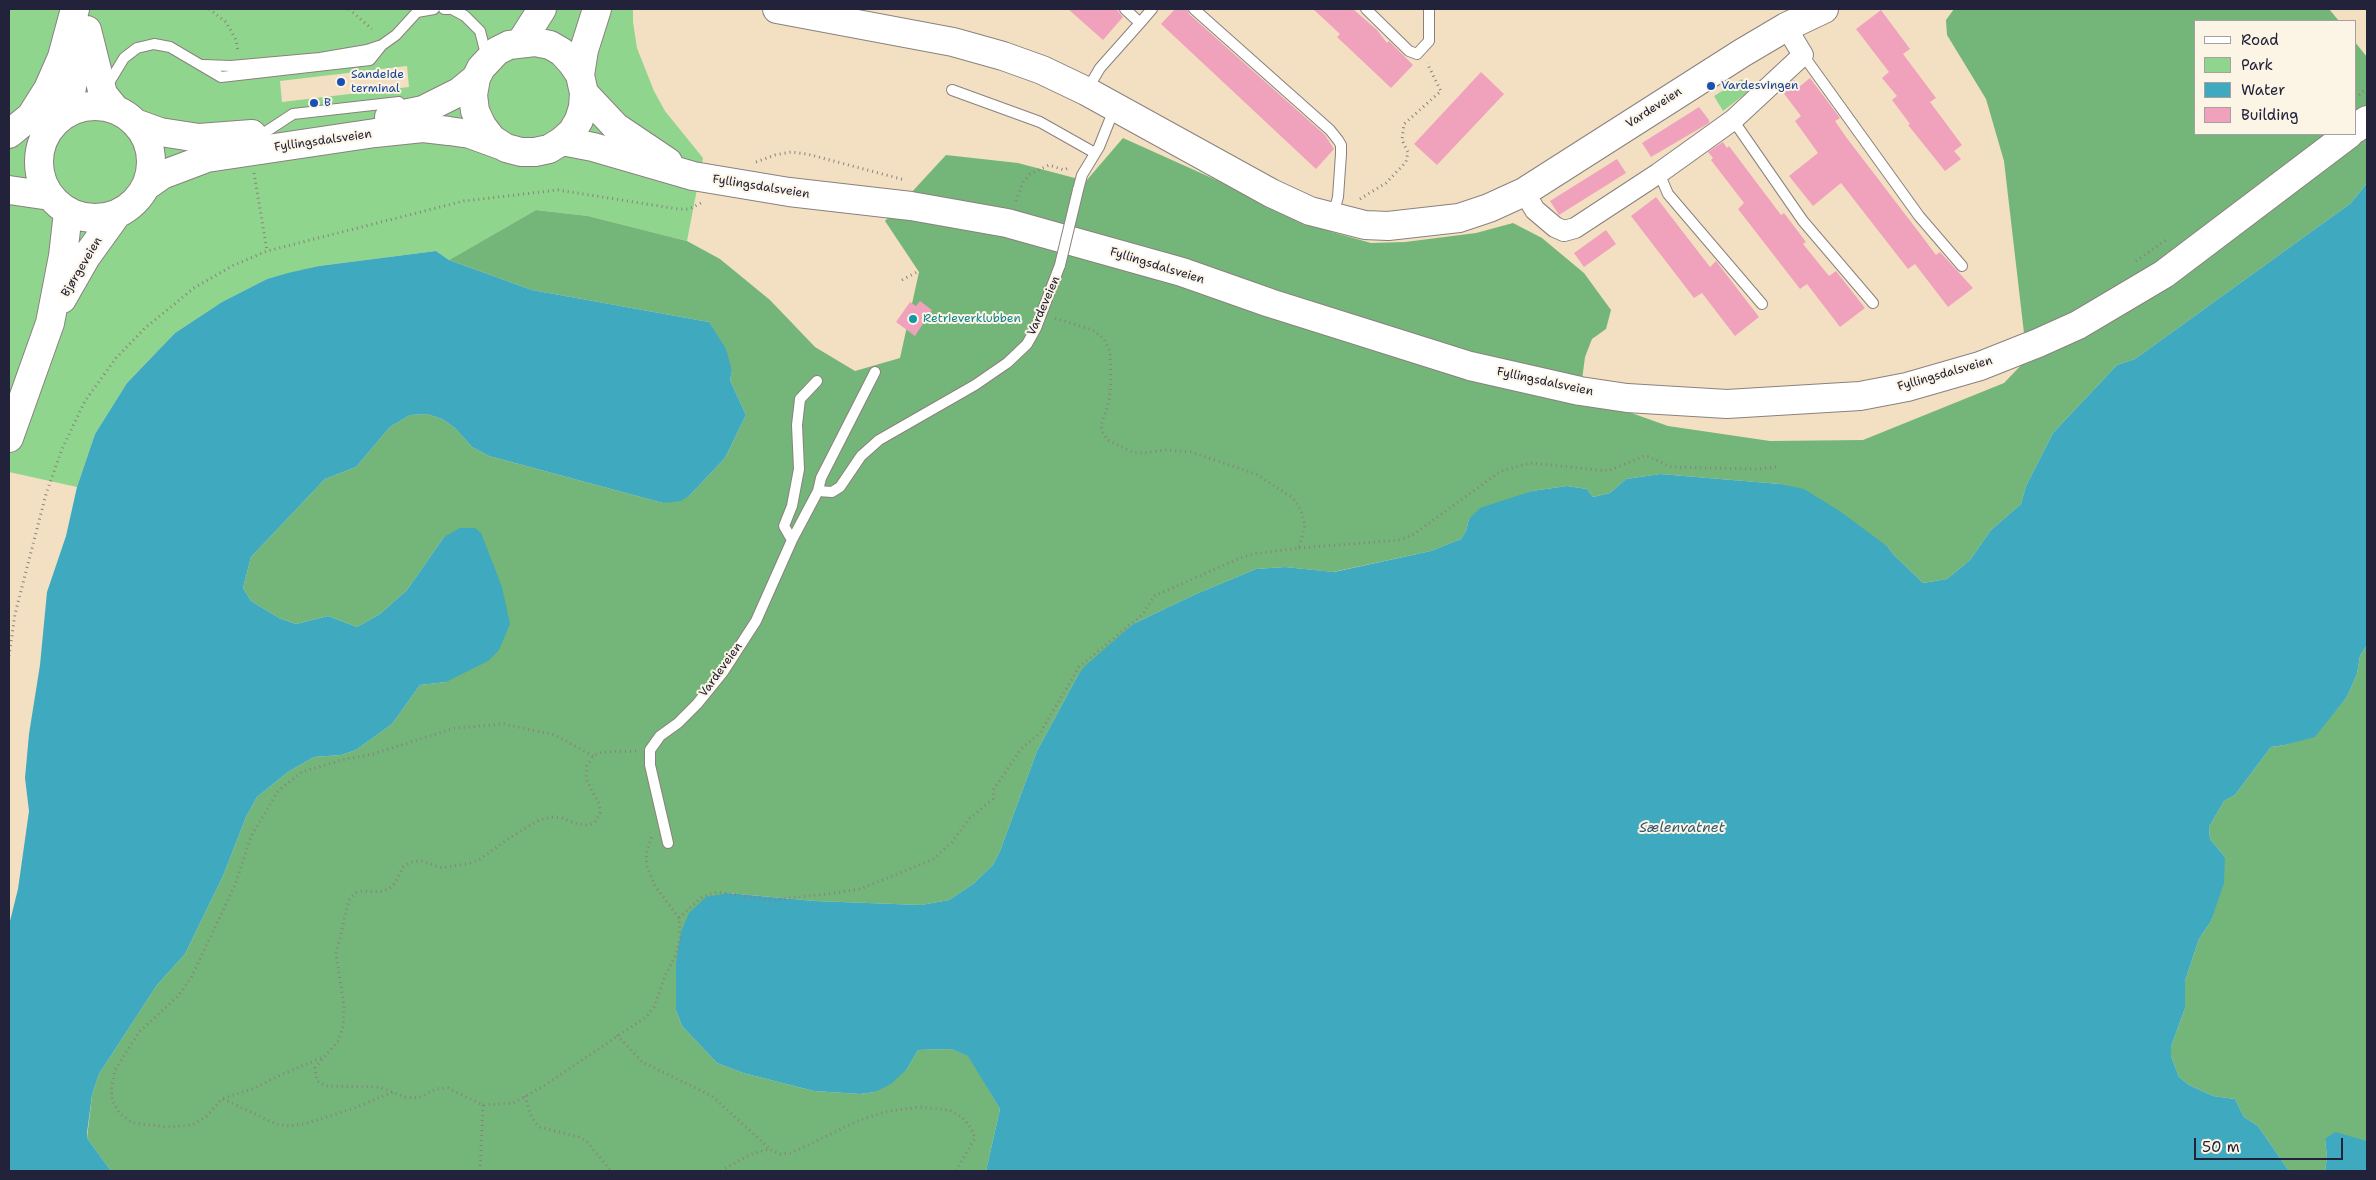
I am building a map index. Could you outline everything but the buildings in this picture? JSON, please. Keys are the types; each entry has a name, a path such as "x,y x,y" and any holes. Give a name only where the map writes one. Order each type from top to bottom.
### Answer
{"main road":[{"path":"521,42 542,9"},
{"path":"582,84 572,62 562,52 550,45 521,42 503,48 482,69 473,94 475,111 482,126 492,139 506,148 521,152 535,152 549,149 562,141 579,120 582,84 584,50 596,9"},
{"name":"Vardeveien","path":"777,9 961,44 1019,62 1086,91 1310,212 1334,211 1372,225 1418,224 1459,218 1489,208 1524,192 1717,68 1786,27 1824,9"},
{"path":"9,190 59,204 92,218 118,214 134,203 145,187 150,174 149,145 118,109 80,10"},
{"path":"59,204 42,182 39,166 40,149 70,99 76,66 80,10"},
{"path":"9,134 31,116 48,89 80,10"},
{"name":"Fyllingsdalsveien","path":"118,109 160,132 199,138 264,133 401,116 423,110 445,100 482,69"},
{"name":"Fyllingsdalsveien","path":"582,84 616,127 699,188"},
{"path":"9,153 26,146 83,107 93,106 118,109"},
{"path":"2356,129 2367,120"},
{"name":"Fyllingsdalsveien","path":"145,187 162,175 207,158 375,133 423,128 470,134 506,148"},
{"name":"Fyllingsdalsveien","path":"562,141 593,148 699,188 789,192 911,206 1007,223 1182,272 1279,306 1470,366 1580,391 1627,398 1727,404 1860,396 1907,387 1980,366 2038,343 2078,324 2164,274 2348,135"},
{"name":"Bjørgeveien","path":"9,438 50,323 63,256 59,204"},
{"name":"Bjørgeveien","path":"50,323 86,257 118,214"}],"street":[{"path":"1524,192 1535,210 1555,227 1564,231 1575,228 1659,173 1733,120 1803,55 1786,27"}],"lane":[{"path":"118,109 120,64 137,48 154,44 170,47 199,65 231,66 320,58 367,50 382,45 396,35 417,12 434,9"},
{"path":"444,9 452,9 465,16 480,31 482,69"},
{"path":"1125,9 1140,22"},
{"path":"1086,91 1100,68 1152,9"},
{"path":"1194,9 1338,140 1341,145 1341,154 1334,211"},
{"path":"1366,9 1408,51 1417,54 1429,41 1429,9"},
{"path":"1803,55 1919,216 1962,266"},
{"path":"952,90 1040,122 1095,153"},
{"path":"264,133 293,114 413,101 445,100"},
{"name":"Vardeveien","path":"818,491 832,492 840,487 861,456 879,440 975,385 1007,363 1027,344 1042,314 1060,265 1082,175 1095,153 1115,106"},
{"path":"1733,120 1829,254 1873,303"},
{"path":"1659,173 1668,194 1762,304"},
{"name":"Vardeveien","path":"650,750 660,736 678,723 723,672 756,621 792,540 818,491 821,478 875,372"},
{"path":"792,540 784,526 792,506 799,469 797,425 800,399 818,381"},
{"path":"650,750 650,765 668,844"}],"path":[{"path":"209,9 226,22 232,31 238,55"},
{"path":"349,9 372,29"},
{"path":"1334,211 1376,191 1406,162 1408,152 1402,140 1404,124 1442,91 1421,51"},
{"path":"2356,97 2367,88"},
{"path":"750,166 775,155 791,152 807,154 914,182"},
{"path":"1016,201 1023,182 1030,174 1049,165 1064,170 1095,153"},
{"path":"254,172 267,251"},
{"path":"9,656 15,614 46,494 62,449 85,401 116,358 145,328 169,308 209,280 267,251 464,201 558,190 678,209 689,209 699,188"},
{"path":"1007,199 1023,203"},
{"path":"2134,263 2175,235"},
{"path":"902,280 917,272"},
{"path":"1042,314 1093,330 1104,339 1110,352 1111,381 1108,402 1101,425 1102,432 1108,440 1132,452 1144,453 1166,450 1191,452 1256,474 1293,498 1301,510 1305,525 1299,548"},
{"path":"679,918 702,897 717,892 772,900 828,894 860,889 934,859 952,842 969,819 993,799 994,789 1021,749 1040,734 1079,666 1143,614 1154,596 1240,558 1253,554 1299,548 1400,540 1414,534 1501,471 1530,463 1608,471 1644,456 1650,456 1671,467 1758,469 1776,467"},
{"path":"321,1058 255,1088 222,1099 207,1116 192,1125 168,1127 133,1123 120,1114 113,1102 111,1090 115,1070 139,1032 178,998 191,978 235,885 251,836 279,790 302,772 342,760 373,754 455,728 504,724 555,735 593,756"},
{"path":"650,750 602,752 593,756 587,766 586,779 599,804 600,813 595,822 588,825 577,824 562,818 552,817 539,820 480,859 470,863 443,868 421,860 411,862 403,867 389,889 379,892 363,891 355,894 349,900 336,954 344,1005 342,1026 339,1040 321,1058 315,1068 317,1081 326,1086 380,1086 405,1097 418,1098 436,1089 448,1088 483,1104 513,1102 646,1017 654,1007 665,976 676,955 680,936 679,918 655,886 648,866 646,853 651,836 662,822"},
{"path":"617,1036 642,1062 712,1096 769,1148 780,1154 791,1153 860,1120 888,1112 920,1107 948,1110 962,1117 971,1128 975,1138 956,1171"},
{"path":"222,1099 258,1117 276,1124 290,1126 304,1124 352,1109 393,1092"},
{"path":"525,1096 532,1118 539,1127 579,1137 587,1142 611,1171"},
{"path":"480,1171 483,1104"},
{"path":"721,1171 749,1154 769,1148"}],"green space":[{"path":"9,9 633,9 637,48 654,91 665,111 703,158 687,241 588,216 536,210 449,260 436,251 319,266 267,279 222,302 175,333 127,383 95,434 77,487 9,472","holes":["407,66 409,87 282,102 280,81"]},
{"path":"1954,9 2329,9 2338,20 2194,20 2194,135 2356,135 2356,43 2367,57 2367,183 2351,203 2135,359 2117,365 2053,433 2026,486 2021,504 1991,530 1970,560 1947,579 1923,583 1888,547 1780,484 1660,474 1626,479 1610,493 1593,497 1587,489 1567,486 1532,491 1469,519 1466,531 1461,539 1431,551 1333,572 1285,567 1256,569 1196,594 1133,624 1078,675 1037,751 993,865 973,884 949,900 921,905 815,901 727,893 676,962 676,1010 682,1026 717,1063 743,1073 814,1091 860,1094 875,1092 907,1069 918,1050 951,1049 969,1056 1000,1109 986,1171 111,1171 87,1138 92,1095 99,1074 157,985 185,954 223,876 246,817 257,797 288,772 314,757 341,755 356,750 392,724 420,685 446,682 444,537 407,590 380,614 357,627 328,616 296,624 279,618 251,601 243,588 251,557 325,479 356,467 390,427 410,415 427,414 442,419 455,428 472,447 489,456 663,503 690,495 725,458 746,415 730,380 732,371 709,322 532,290 449,260 536,210 588,216 687,241 720,259 770,300 815,347 855,371 900,358 919,272 885,221 946,155 1018,163 1086,181 1123,138 1332,232 1371,243 1405,242 1476,233 1513,223 1542,238 1584,273 1611,310 1606,329 1592,339 1585,357 1582,380 1595,400 1668,426 1770,441 1863,440 2004,383 2027,359 2004,161 1986,99 1947,35 1946,20"},
{"path":"1742,79 1749,91 1723,111 1714,96"},
{"path":"2367,645 2367,1141 2325,1139 2327,1157 2325,1171 2289,1171 2258,1126 2244,1117 2235,1099 2213,1096 2189,1085 2179,1077 2171,1056 2171,1047 2185,1008 2185,981 2199,939 2211,921 2225,857 2210,839 2209,827 2224,801 2235,795 2271,747 2315,736 2347,697 2357,674 2360,656"}],"water":[{"name":"Sælenvatnet","path":"2367,183 2367,645 2360,656 2357,674 2347,697 2315,737 2271,747 2235,795 2224,801 2209,827 2210,839 2225,857 2224,883 2211,921 2199,939 2185,981 2185,1008 2171,1047 2171,1056 2179,1077 2189,1085 2213,1096 2235,1099 2244,1117 2258,1126 2289,1171 986,1171 1000,1109 968,1056 951,1049 918,1050 907,1069 891,1084 875,1092 860,1094 814,1091 743,1073 717,1063 682,1026 676,1010 676,962 681,932 689,913 706,897 727,893 815,901 921,905 949,900 973,884 993,865 1037,751 1078,675 1085,666 1133,624 1196,594 1256,569 1285,567 1334,572 1431,551 1461,539 1466,531 1469,519 1480,508 1532,491 1567,486 1587,489 1593,497 1610,493 1626,479 1660,474 1780,484 1804,489 1841,512 1888,547 1923,583 1947,579 1970,560 1991,530 2021,504 2026,486 2053,433 2117,365 2135,359 2351,203"},
{"path":"436,251 449,260 532,290 709,322 726,349 732,371 730,380 746,415 725,458 690,495 681,501 663,503 489,456 472,447 455,428 442,419 427,414 410,415 390,427 356,467 325,479 251,557 243,588 251,601 279,618 296,624 328,616 357,627 380,614 407,590 444,537 460,528 475,528 481,533 502,587 510,624 499,650 488,661 446,682 420,685 392,724 356,750 341,755 314,757 288,772 257,797 246,817 223,876 185,954 157,985 99,1074 92,1095 87,1138 111,1171 9,1171 9,925 18,889 29,811 25,778 29,734 40,665 47,592 66,536 77,487 95,434 127,383 175,333 222,302 267,279 288,273 319,266"},
{"path":"2335,1132 2367,1141 2367,1171 2325,1171 2327,1157 2325,1139"}],"place":[{"name":"Sandeide terminal","path":"341,82"},
{"name":"Vardesvingen","path":"1711,86"},
{"name":"B","path":"314,103"},
{"name":"Retrieverklubben","path":"913,319"}]}
